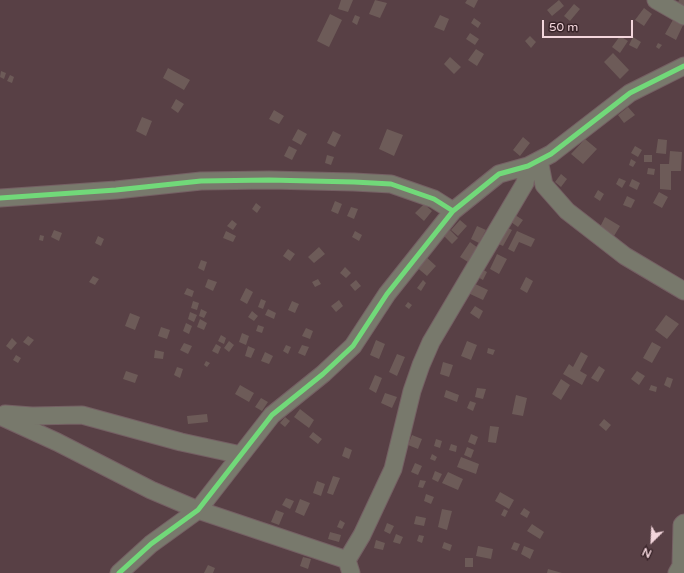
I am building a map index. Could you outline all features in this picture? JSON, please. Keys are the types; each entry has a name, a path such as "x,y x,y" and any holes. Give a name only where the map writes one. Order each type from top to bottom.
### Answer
{"street":[{"path":"656,0 684,16"},
{"path":"119,573 151,544 198,510 272,414 323,374 353,346 386,294 453,211 499,174 533,163 551,154 630,93 684,66"},
{"path":"533,163 544,185 567,211 625,256 684,292"},
{"path":"0,415 151,490 198,510 349,567 362,535 393,469 412,391 423,359 431,342 525,183 533,163"},
{"path":"0,198 116,190 201,181 269,180 354,182 391,184 434,199 453,211"},
{"path":"0,415 82,415 181,442 241,455"},
{"path":"677,573 681,566 682,525 684,523"}],"building":[{"path":"341,0 353,0 348,12 338,9"},
{"path":"375,0 387,3 380,18 369,14"},
{"path":"467,0 478,0 474,8 465,3"},
{"path":"559,0 564,6 552,16 547,10"},
{"path":"679,0 684,0 684,8 677,5"},
{"path":"574,4 580,9 570,21 564,16"},
{"path":"644,8 652,14 644,26 635,20"},
{"path":"330,14 342,20 329,47 317,41"},
{"path":"355,15 360,17 357,25 352,22"},
{"path":"440,15 449,19 444,31 434,27"},
{"path":"474,18 481,23 478,28 471,23"},
{"path":"674,18 684,23 676,40 665,34"},
{"path":"470,33 479,39 475,45 466,39"},
{"path":"530,36 536,42 531,48 525,41"},
{"path":"620,36 628,41 620,53 612,47"},
{"path":"633,37 641,42 637,49 629,45"},
{"path":"658,43 662,45 659,49 656,47"},
{"path":"476,49 484,54 477,66 468,60"},
{"path":"613,53 629,70 620,79 604,62"},
{"path":"450,57 461,67 454,74 444,64"},
{"path":"168,68 190,80 184,90 163,78"},
{"path":"1,71 6,73 4,79 0,77"},
{"path":"10,75 14,77 12,83 7,81"},
{"path":"176,99 184,104 178,113 171,108"},
{"path":"628,107 635,115 624,123 618,115"},
{"path":"274,110 284,116 279,124 269,119"},
{"path":"142,117 152,121 146,136 136,131"},
{"path":"298,129 307,134 301,145 292,140"},
{"path":"387,129 403,135 394,156 379,149"},
{"path":"333,131 341,135 335,147 327,143"},
{"path":"523,137 530,143 520,156 513,150"},
{"path":"585,139 597,149 583,164 571,154"},
{"path":"658,139 667,140 666,154 656,153"},
{"path":"289,146 297,150 292,160 284,156"},
{"path":"635,146 642,150 638,157 631,153"},
{"path":"670,151 682,152 681,171 671,171 671,190 660,189 660,164 669,164"},
{"path":"327,155 334,157 331,165 325,163"},
{"path":"644,155 652,155 652,162 644,162"},
{"path":"631,159 636,162 633,167 629,165"},
{"path":"648,168 655,169 654,175 647,174"},
{"path":"561,174 567,179 561,187 555,182"},
{"path":"619,178 626,181 622,188 616,184"},
{"path":"632,179 640,183 637,190 629,186"},
{"path":"598,190 604,194 600,201 594,197"},
{"path":"659,192 668,197 662,208 653,203"},
{"path":"627,196 635,200 631,208 623,205"},
{"path":"335,201 342,204 338,214 331,211"},
{"path":"256,203 261,207 257,213 252,209"},
{"path":"424,204 432,211 424,221 415,213"},
{"path":"351,207 358,209 354,219 347,216"},
{"path":"512,213 523,220 518,227 508,220"},
{"path":"605,217 620,226 614,236 600,227"},
{"path":"232,220 237,224 233,230 227,226"},
{"path":"460,220 467,226 458,236 451,230"},
{"path":"477,226 486,230 479,243 471,239"},
{"path":"504,226 512,230 503,246 496,243"},
{"path":"54,230 62,233 59,241 51,237"},
{"path":"450,230 458,238 452,244 444,236"},
{"path":"226,231 236,236 233,242 223,238"},
{"path":"355,231 362,235 359,241 352,237"},
{"path":"517,231 535,239 531,247 519,242 514,252 508,249"},
{"path":"40,235 44,236 43,241 39,240"},
{"path":"98,236 104,239 101,246 95,243"},
{"path":"470,242 478,248 468,262 460,257"},
{"path":"319,247 325,254 314,263 308,257"},
{"path":"288,249 295,254 290,261 283,256"},
{"path":"497,254 507,259 499,274 490,269"},
{"path":"424,255 436,266 427,276 414,265"},
{"path":"201,260 207,262 204,271 198,268"},
{"path":"345,267 351,273 346,278 340,273"},
{"path":"478,267 487,272 483,280 474,275"},
{"path":"93,276 99,279 95,285 89,282"},
{"path":"526,277 533,281 527,293 520,289"},
{"path":"208,279 217,282 213,291 205,287"},
{"path":"318,279 321,284 315,287 312,282"},
{"path":"356,280 361,286 355,291 350,285"},
{"path":"423,280 426,283 421,291 417,288"},
{"path":"473,283 488,290 483,300 468,293"},
{"path":"187,288 194,291 192,297 184,294"},
{"path":"246,288 253,292 247,304 240,300"},
{"path":"261,299 266,301 263,309 258,307"},
{"path":"339,300 343,306 336,312 331,306"},
{"path":"193,301 199,303 197,310 191,308"},
{"path":"292,301 299,304 295,313 288,310"},
{"path":"408,302 412,305 409,309 405,306"},
{"path":"475,306 483,311 479,319 470,313"},
{"path":"201,309 207,312 204,318 199,316"},
{"path":"268,309 276,313 274,319 265,315"},
{"path":"252,311 258,316 254,321 248,317"},
{"path":"190,312 197,315 194,322 188,319"},
{"path":"130,313 140,317 135,330 125,326"},
{"path":"666,315 679,324 667,339 655,330"},
{"path":"200,319 207,323 204,330 197,327"},
{"path":"186,323 192,326 189,334 183,331"},
{"path":"258,325 264,327 262,333 256,331"},
{"path":"161,327 170,330 167,339 158,336"},
{"path":"306,328 313,331 310,339 302,336"},
{"path":"242,333 249,336 246,345 239,342"},
{"path":"221,335 226,338 224,344 218,341"},
{"path":"28,336 34,340 29,346 23,342"},
{"path":"12,338 17,343 11,350 6,346"},
{"path":"376,340 385,344 379,359 370,355"},
{"path":"229,341 234,345 229,352 224,348"},
{"path":"467,341 477,345 471,360 461,356"},
{"path":"652,342 661,347 652,363 643,358"},
{"path":"184,343 192,346 188,354 180,350"},
{"path":"216,344 221,347 218,354 212,351"},
{"path":"286,345 291,347 288,354 283,351"},
{"path":"302,345 309,347 305,356 298,353"},
{"path":"248,346 255,349 251,358 245,356"},
{"path":"488,348 495,350 493,355 487,353"},
{"path":"155,350 164,352 163,359 154,358"},
{"path":"265,352 273,356 269,364 261,361"},
{"path":"581,352 588,356 580,371 587,375 582,385 563,374 569,364 573,367"},
{"path":"397,354 405,357 397,376 389,372"},
{"path":"16,355 21,358 18,363 13,360"},
{"path":"206,361 210,363 207,367 204,365"},
{"path":"443,362 453,365 449,377 440,374"},
{"path":"599,366 605,370 598,382 591,378"},
{"path":"177,367 183,369 180,378 174,375"},
{"path":"126,371 138,375 135,383 123,379"},
{"path":"637,371 645,376 639,385 631,379"},
{"path":"375,375 382,378 376,393 369,389"},
{"path":"667,377 673,379 670,388 664,385"},
{"path":"561,379 570,385 561,400 552,394"},
{"path":"240,385 254,393 249,402 235,394"},
{"path":"651,385 657,387 656,392 649,390"},
{"path":"477,388 486,389 483,399 475,397"},
{"path":"446,390 459,395 457,402 444,397"},
{"path":"385,393 397,397 392,408 381,403"},
{"path":"516,395 527,398 523,416 512,414"},
{"path":"261,398 268,402 262,411 255,407"},
{"path":"470,401 476,403 473,411 467,408"},
{"path":"300,409 314,420 309,428 294,417"},
{"path":"207,414 208,422 188,424 187,416"},
{"path":"285,417 290,421 285,427 280,423"},
{"path":"604,419 611,425 606,431 599,425"},
{"path":"490,426 499,427 496,443 488,442"},
{"path":"313,432 322,439 318,444 309,437"},
{"path":"471,434 478,437 475,445 468,442"},
{"path":"412,435 422,439 418,449 408,445"},
{"path":"436,439 442,441 440,448 434,446"},
{"path":"451,444 457,446 456,452 449,450"},
{"path":"345,447 352,450 349,459 342,456"},
{"path":"467,447 474,450 471,458 464,455"},
{"path":"432,454 437,457 435,461 430,459"},
{"path":"461,457 479,464 476,474 457,467"},
{"path":"415,463 422,466 418,475 411,472"},
{"path":"435,471 442,474 438,482 432,479"},
{"path":"448,472 463,479 458,490 442,483"},
{"path":"333,476 340,478 333,495 327,493"},
{"path":"420,480 426,481 423,488 418,487"},
{"path":"317,481 325,484 321,496 313,493"},
{"path":"500,492 514,500 509,509 495,501"},
{"path":"426,494 434,497 431,504 424,501"},
{"path":"286,498 294,501 290,509 282,505"},
{"path":"300,499 310,503 304,516 295,512"},
{"path":"524,508 530,512 527,518 520,514"},
{"path":"442,509 452,511 447,530 438,527"},
{"path":"504,509 508,511 505,517 501,515"},
{"path":"276,510 284,513 279,525 271,522"},
{"path":"416,516 426,518 424,526 414,524"},
{"path":"340,520 345,523 342,529 337,527"},
{"path":"387,523 394,526 390,534 384,531"},
{"path":"532,524 544,532 540,539 527,531"},
{"path":"330,532 341,535 339,542 328,539"},
{"path":"396,534 403,537 400,544 393,542"},
{"path":"419,535 424,536 422,543 417,541"},
{"path":"376,540 385,543 383,550 374,548"},
{"path":"444,542 452,545 450,551 442,548"},
{"path":"514,542 520,544 517,551 511,549"},
{"path":"478,546 493,549 491,559 476,556"},
{"path":"524,546 534,550 530,559 521,554"},
{"path":"303,557 311,559 308,569 300,566"},
{"path":"465,558 473,558 473,567 465,567"},
{"path":"208,565 215,568 213,573 204,573"},
{"path":"548,569 562,573 547,573"}],"cycle path":[{"path":"119,573 151,544 198,510 272,415 323,374 353,346 387,294 453,211 499,174 528,166 551,154 630,93 684,66"},
{"path":"0,198 116,190 201,181 269,180 354,182 391,184 434,199 453,211"}]}
